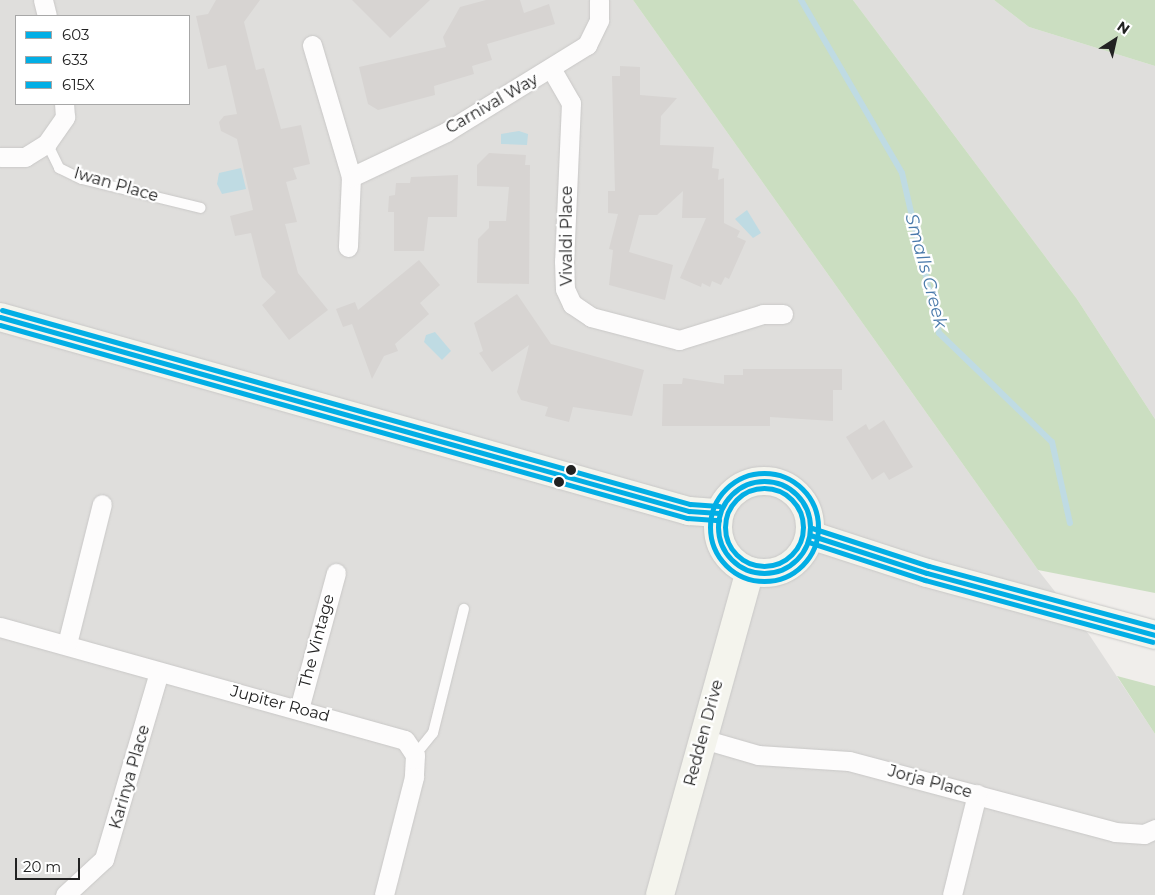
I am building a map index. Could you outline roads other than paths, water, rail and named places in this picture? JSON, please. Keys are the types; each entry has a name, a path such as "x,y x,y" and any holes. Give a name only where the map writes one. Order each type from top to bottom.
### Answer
{"main road":[{"path":"0,317 689,511 719,513"},
{"path":"775,481 799,496 807,508 810,535 790,566 767,573 750,571 724,550 719,538 719,513 725,500 741,486 775,481"},
{"path":"810,535 927,573 1155,635"},
{"name":"Redden Drive","path":"660,895 750,571"}],"street":[{"path":"43,0 47,15"},
{"name":"Carnival Way","path":"351,178 446,132 552,70 587,45 599,20 599,0"},
{"path":"312,46 351,178 348,247"},
{"name":"Vivaldi Place","path":"552,70 571,103 564,261 565,289 572,304 590,317 679,340 763,314 783,314"},
{"path":"0,156 25,157 47,143 65,117 64,105"},
{"path":"67,644 102,504"},
{"name":"The Vintage","path":"299,710 336,573"},
{"name":"Jupiter Road","path":"0,627 67,644 159,672 404,740 414,755"},
{"name":"Karinya Place","path":"65,895 104,859 159,672"},
{"name":"Jorja Place","path":"703,739 758,755 849,761 1115,832 1144,834 1155,829"},
{"path":"384,895 414,777 414,755"},
{"path":"952,895 977,794"}],"lane":[{"name":"Iwan Place","path":"47,143 59,168 82,179 201,208"},
{"path":"414,755 433,733 464,609"}],"water":[{"path":"519,131 528,134 527,145 501,144 501,134"},
{"path":"241,168 246,189 222,194 217,184 219,173"},
{"path":"747,210 761,233 753,238 735,219"},
{"path":"435,332 451,351 442,360 424,342 426,335"}],"waterway":[{"name":"Smalls Creek","path":"801,0 902,173 939,333 1052,442 1070,523"}]}
